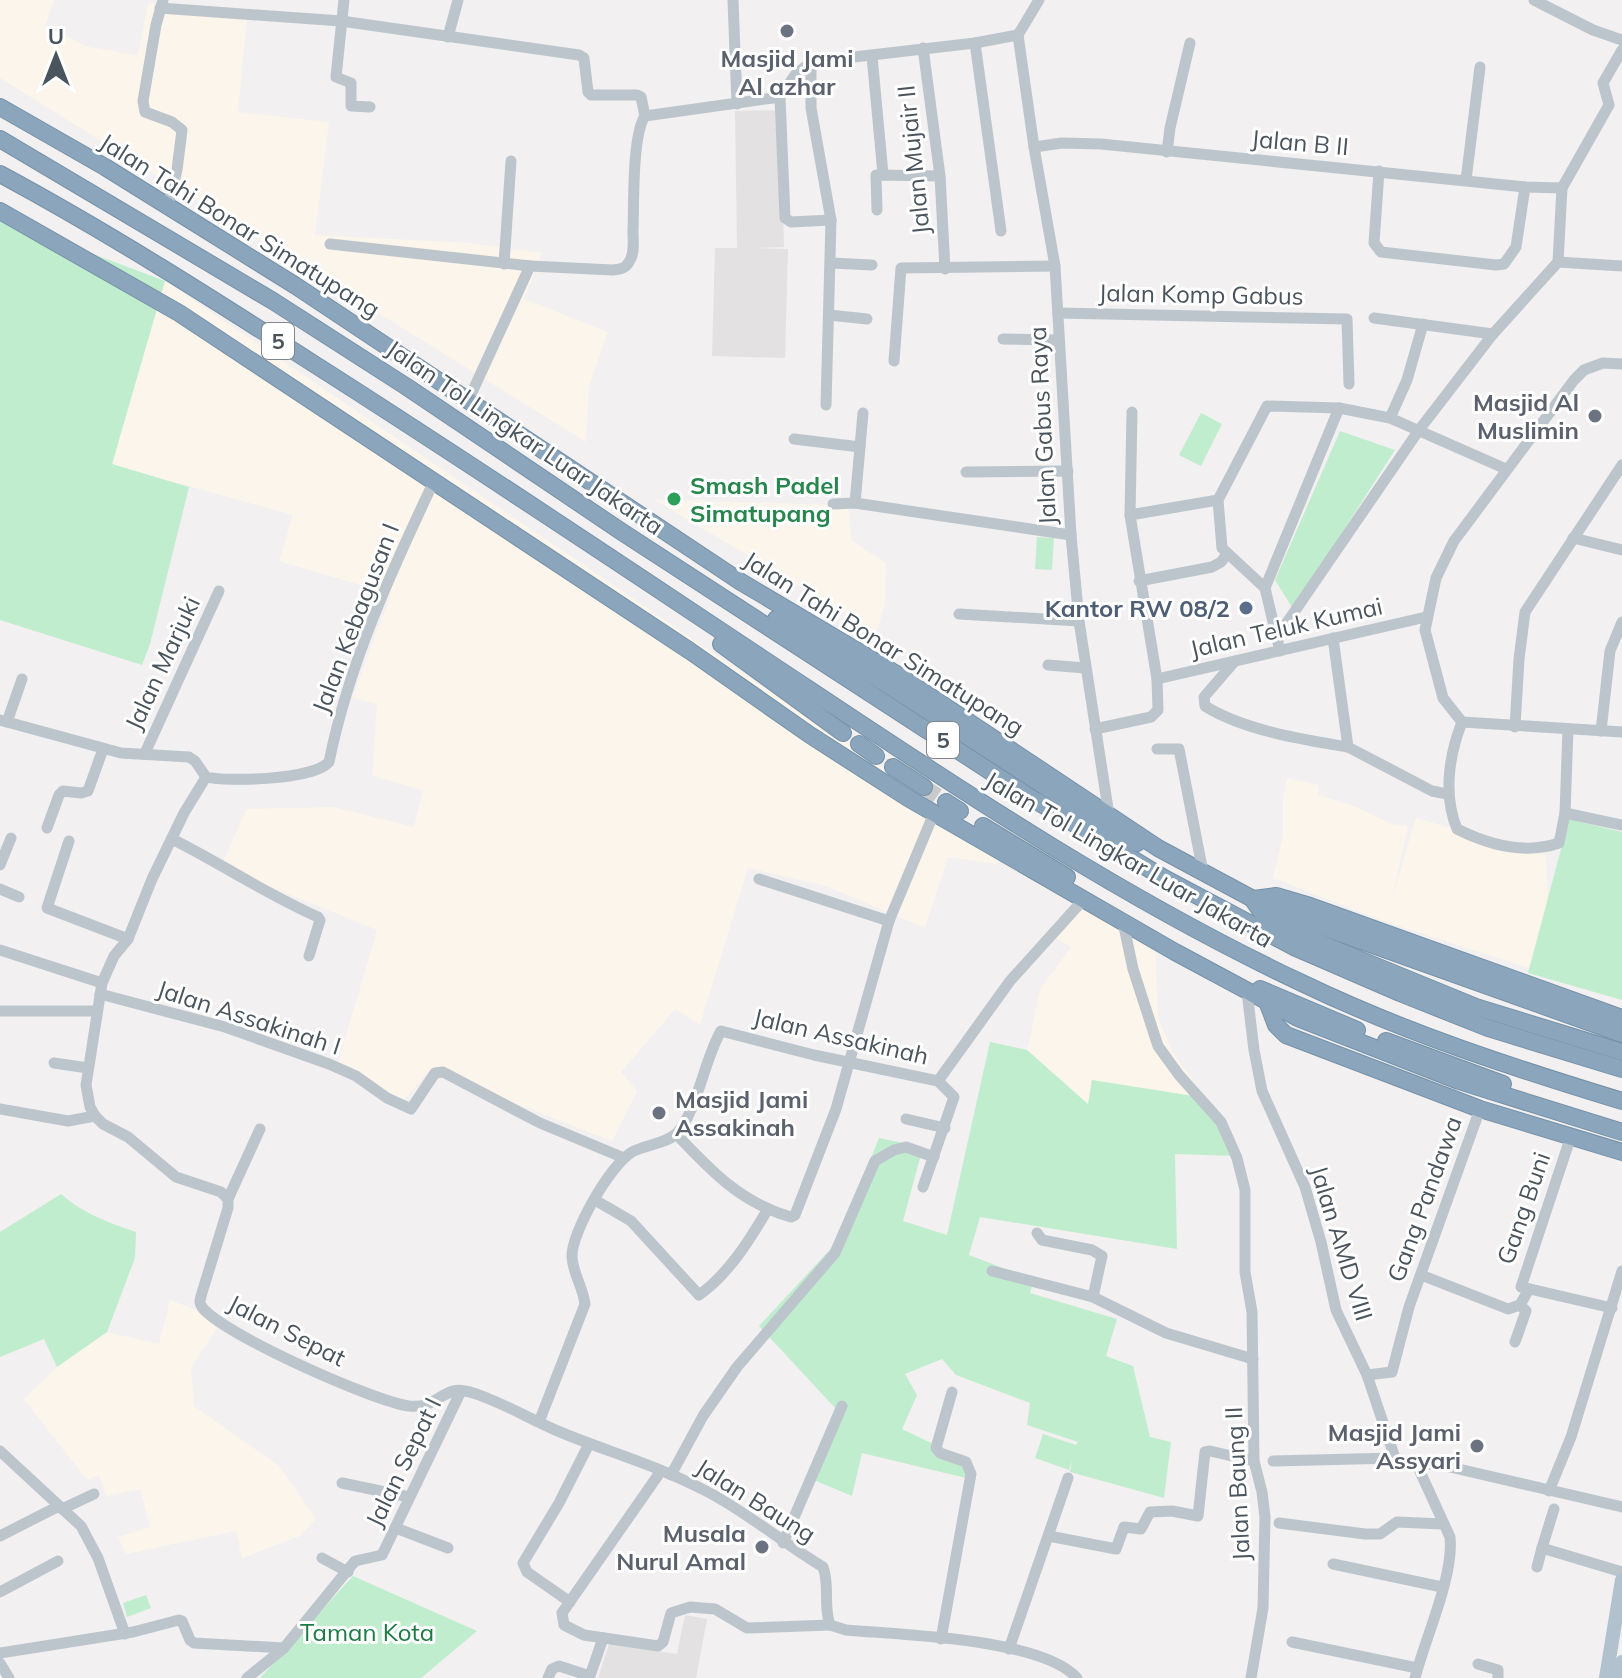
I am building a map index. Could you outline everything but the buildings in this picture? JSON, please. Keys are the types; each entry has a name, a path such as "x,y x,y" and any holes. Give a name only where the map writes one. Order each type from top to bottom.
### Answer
{"highway":[{"name":"Jalan Tahi Bonar Simatupang","path":"0,107 168,206 469,399 730,575 898,675 1158,848 1253,899 1328,929 1622,1032"},
{"name":"Jalan Tol Lingkar Luar Jakarta","path":"0,139 273,301 1025,794 1164,878 1296,948 1400,993 1518,1038 1622,1069"},
{"name":"Jalan Tol Lingkar Luar Jakarta","path":"0,174 212,298 883,739 1041,838 1224,945 1368,1012 1489,1059 1622,1101"},
{"path":"0,211 179,313 690,651 810,735 947,808 1118,919 1298,1018 1459,1081 1622,1132"},
{"path":"600,552 603,562 612,570 736,654 843,733"},
{"path":"663,558 688,564 883,682 1120,835 1158,848"},
{"path":"859,744 876,756"},
{"path":"893,767 924,787"},
{"path":"983,826 1090,890 1118,919"},
{"path":"1622,1018 1310,906 1276,896 1253,899 1262,913 1305,937 1476,1007 1622,1052"},
{"path":"1247,992 1257,988 1400,1046 1622,1124"},
{"path":"1268,1004 1276,1025 1286,1035 1480,1109 1622,1152"},
{"path":"1602,1012 1622,1032"},
{"path":"1597,1144 1622,1142"}],"main road":[{"path":"1606,1678 1622,1580"},
{"path":"1619,1678 1622,1662"}],"street":[{"path":"344,0 336,78 350,82 351,106 370,107"},
{"path":"448,37 458,0"},
{"path":"733,0 737,104"},
{"path":"831,220 791,222 785,218 780,97 799,70 811,62 1018,35 1039,0"},
{"path":"1534,0 1593,30 1622,40"},
{"path":"168,206 182,130 177,124 145,112 143,101 162,4 341,21 581,56 591,95 639,95 645,116 640,124 637,146 633,245 628,265 623,269 504,264 330,244"},
{"name":"Jalan Gabus Raya","path":"1018,35 1064,313 1059,340 1071,535 1085,668 1099,728 1109,815"},
{"path":"975,43 1001,231"},
{"path":"1167,152 1190,43"},
{"name":"Jalan Mujair II","path":"923,48 940,176 945,269"},
{"path":"1277,637 1419,430 1493,334 1558,262 1562,188 1609,105 1603,83 1622,50"},
{"path":"872,56 883,174"},
{"path":"811,62 811,108 831,220 826,405"},
{"path":"1466,180 1480,67"},
{"path":"645,116 780,97"},
{"name":"Jalan B II","path":"1036,147 1062,143 1101,144 1525,187 1562,188"},
{"path":"504,264 511,161"},
{"path":"1379,171 1376,249 1496,265 1504,264 1516,247 1525,187"},
{"path":"877,210 876,175 940,176"},
{"path":"1558,262 1622,266"},
{"path":"831,263 872,265"},
{"path":"469,399 530,266"},
{"name":"Jalan Mujair II","path":"894,361 901,268 1055,266"},
{"name":"Jalan Komp Gabus","path":"1064,313 1343,318 1349,321 1349,384"},
{"path":"829,315 867,319"},
{"path":"1374,318 1493,334"},
{"path":"1390,418 1407,380 1423,324"},
{"path":"1003,339 1059,340"},
{"path":"1622,364 1603,363 1584,370 1506,469 1443,560 1425,630 1443,698 1462,722 1622,732"},
{"path":"1280,651 1265,588 1222,548 1218,500 1267,406 1339,408 1390,418 1506,469"},
{"path":"1265,588 1339,408"},
{"path":"1099,728 1155,714 1158,703 1157,679 1130,515 1132,412"},
{"path":"855,503 863,413"},
{"path":"794,439 860,447"},
{"path":"1515,727 1525,612 1622,465"},
{"path":"966,472 1068,471"},
{"name":"Jalan Kebagusan I","path":"206,777 240,781 311,771 328,765 353,671 382,596 434,481"},
{"path":"1130,515 1218,500"},
{"path":"833,504 855,503 1071,535"},
{"path":"1573,538 1622,550"},
{"path":"1139,581 1212,567 1227,554"},
{"name":"Jalan Marjuki","path":"145,753 219,591"},
{"path":"959,614 1079,621"},
{"name":"Jalan Teluk Kumai","path":"1157,679 1426,617"},
{"path":"1601,731 1607,669 1622,622"},
{"path":"1333,638 1348,747"},
{"path":"1235,661 1204,697 1205,706 1256,726 1313,742 1348,747 1432,791 1447,794"},
{"path":"1048,665 1085,668"},
{"path":"22,679 4,721 121,753 189,757 206,777 184,813 152,879 128,939 114,956 101,989 88,1068 87,1097 95,1116 103,1124 128,1137 176,1177 221,1192 228,1199 260,1129"},
{"path":"1462,722 1447,794 1457,829 1511,848 1537,849 1558,844 1565,813 1568,729"},
{"path":"47,828 63,791 88,791 103,749"},
{"path":"1157,749 1179,749 1203,872"},
{"path":"539,1422 585,1304 584,1291 574,1269 572,1249 605,1178 624,1158 676,1134 735,1192 768,1209 791,1217 795,1215 836,1109 889,921 947,808"},
{"path":"1565,813 1622,825"},
{"path":"0,865 11,838"},
{"path":"172,839 214,859 235,876 318,917 320,920 309,956"},
{"path":"69,841 47,908 128,939"},
{"path":"759,879 889,921"},
{"path":"0,889 19,897"},
{"name":"Jalan Assakinah","path":"676,1134 721,1031 848,1063 938,1081 1010,981 1084,899"},
{"name":"Jalan Baung II","path":"1118,919 1158,1046 1221,1122 1237,1158 1245,1190 1254,1461 1262,1492 1265,1529 1263,1608 1251,1678"},
{"path":"0,950 101,989"},
{"name":"Jalan Assakinah I","path":"101,989 329,1064 356,1076 387,1098 411,1109 435,1073 443,1072 540,1123 624,1158"},
{"name":"Jalan AMD VIII","path":"1247,992 1262,1091 1305,1187 1336,1310 1367,1375 1395,1458"},
{"path":"0,1011 96,1011"},
{"path":"54,1063 88,1068"},
{"path":"923,1187 954,1097 938,1081"},
{"name":"Gang Pandawa","path":"1367,1375 1392,1372 1409,1307 1480,1109"},
{"path":"4,1111 68,1121 95,1116"},
{"path":"906,1119 945,1128"},
{"name":"Gang Buni","path":"1571,1136 1521,1287 1612,1308"},
{"path":"934,1157 906,1147 875,1161 835,1253 737,1367 666,1473 561,1617 564,1625 573,1631 658,1646 663,1642 671,1613 690,1607 715,1609 747,1628 830,1625 846,1630 1009,1649 1057,1663 1077,1678"},
{"name":"Jalan Sepat","path":"228,1199 200,1302 216,1321 336,1382 386,1400 417,1406 461,1391"},
{"path":"595,1200 631,1221 699,1295 716,1281 741,1250 768,1209"},
{"path":"1037,1233 1042,1240 1092,1250 1102,1256 1093,1297"},
{"path":"992,1271 1093,1297 1166,1333 1253,1359"},
{"path":"1549,1491 1571,1437 1622,1271"},
{"path":"1421,1275 1502,1308 1514,1309 1520,1305"},
{"name":"Gang Buni","path":"1515,1342 1526,1311 1520,1305 1529,1289"},
{"name":"Jalan Baung","path":"461,1391 490,1399 589,1444 666,1473 729,1504 824,1569 825,1612 830,1625"},
{"name":"Jalan Sepat I","path":"247,1678 284,1648 356,1560 381,1556 461,1391"},
{"path":"941,1639 971,1469 966,1462 940,1453 936,1448 952,1392"},
{"path":"783,1543 842,1406"},
{"path":"570,1602 527,1572 523,1563 589,1444"},
{"path":"0,1451 81,1526 90,1540 125,1634"},
{"path":"1049,1536 1116,1549 1124,1527 1141,1529 1150,1512 1172,1511 1198,1516 1205,1452 1254,1461"},
{"path":"1273,1461 1395,1458 1417,1465 1437,1464 1622,1507"},
{"path":"1292,1642 1416,1673 1451,1546 1450,1537 1417,1465"},
{"path":"1009,1649 1068,1478"},
{"path":"342,1483 409,1497"},
{"path":"0,1536 94,1494"},
{"path":"1537,1567 1554,1509"},
{"path":"1279,1523 1365,1534 1380,1534 1397,1522 1443,1524"},
{"path":"396,1528 448,1548"},
{"path":"1542,1548 1622,1572"},
{"path":"322,1558 346,1574"},
{"path":"0,1592 58,1561"},
{"path":"1333,1564 1442,1587"},
{"path":"0,1653 125,1634 177,1620 182,1621 194,1643 284,1648"},
{"path":"548,1678 552,1669 559,1666 590,1676 603,1638"},
{"path":"0,1663 9,1678"},
{"path":"1478,1664 1498,1670 1498,1678"}],"shaded area":[{"path":"0,0 54,0 45,27 89,47 138,55 148,3 247,17 238,112 329,122 315,235 470,243 542,253 524,299 608,332 589,386 586,442 0,78"},
{"path":"781,110 784,247 754,248 788,249 785,358 712,356 715,248 737,248 735,111"},
{"path":"165,281 962,822 1008,840 996,864 948,857 925,928 826,886 748,868 700,1025 675,1009 621,1072 637,1091 612,1141 430,1070 401,1103 338,1063 377,930 221,867 246,809 334,807 414,827 423,790 372,776 377,704 352,698 391,594 279,561 293,515 112,465"},
{"path":"655,500 848,505 852,541 886,563 885,603 877,632"},
{"path":"1287,778 1318,785 1319,795 1356,807 1392,824 1408,826 1391,902 1416,818 1546,855 1549,920 1535,970 1386,922 1273,878 1283,835 1283,797"},
{"path":"1083,896 1155,941 1158,1017 1173,1053 1206,1098 1091,1080 1089,1105 1027,1050 1040,989 1071,947 1049,935"},
{"path":"170,1300 222,1320 191,1368 194,1406 279,1466 316,1519 300,1536 242,1558 236,1531 126,1554 118,1537 150,1527 140,1489 106,1496 99,1475 87,1480 24,1399 57,1367 107,1332 159,1344"},
{"path":"685,1615 707,1619 696,1678 598,1678 609,1644 677,1654"}],"green space":[{"path":"0,219 165,281 112,464 189,487 142,665 0,620"},
{"path":"1201,413 1222,424 1201,466 1179,455"},
{"path":"1340,431 1395,450 1293,609 1275,580"},
{"path":"1037,537 1054,538 1052,570 1035,569"},
{"path":"1569,819 1622,832 1622,1000 1528,973"},
{"path":"990,1042 1027,1050 1088,1104 1092,1080 1206,1098 1235,1156 1175,1154 1177,1249 980,1217 969,1255 1034,1280 1030,1293 1117,1319 1106,1356 1133,1366 1150,1437 1171,1442 1164,1498 1070,1472 1072,1461 1069,1470 1035,1458 1043,1434 1076,1445 1078,1442 1027,1425 1030,1403 956,1375 942,1359 905,1374 917,1395 902,1429 967,1460 966,1478 862,1453 852,1496 816,1481 836,1409 759,1326 837,1242 879,1138 923,1147 903,1221 947,1235"},
{"path":"61,1194 87,1212 136,1232 135,1258 107,1332 57,1367 44,1339 0,1357 0,1232"},
{"name":"Taman Kota","path":"353,1576 477,1631 421,1678 260,1678"},
{"path":"146,1595 151,1608 127,1617 123,1603"}],"tunnel":[{"path":"924,787 946,802"}],"place":[{"name":"Masjid Jami Al azhar","path":"787,31"},
{"name":"Masjid Al Muslimin","path":"1595,416"},
{"name":"Smash Padel Simatupang","path":"674,499"},
{"name":"Kantor RW 08/2","path":"1246,608"},
{"name":"Masjid Jami Assakinah","path":"659,1113"},
{"name":"Masjid Jami Assyari","path":"1477,1446"},
{"name":"Musala Nurul Amal","path":"762,1547"}]}
